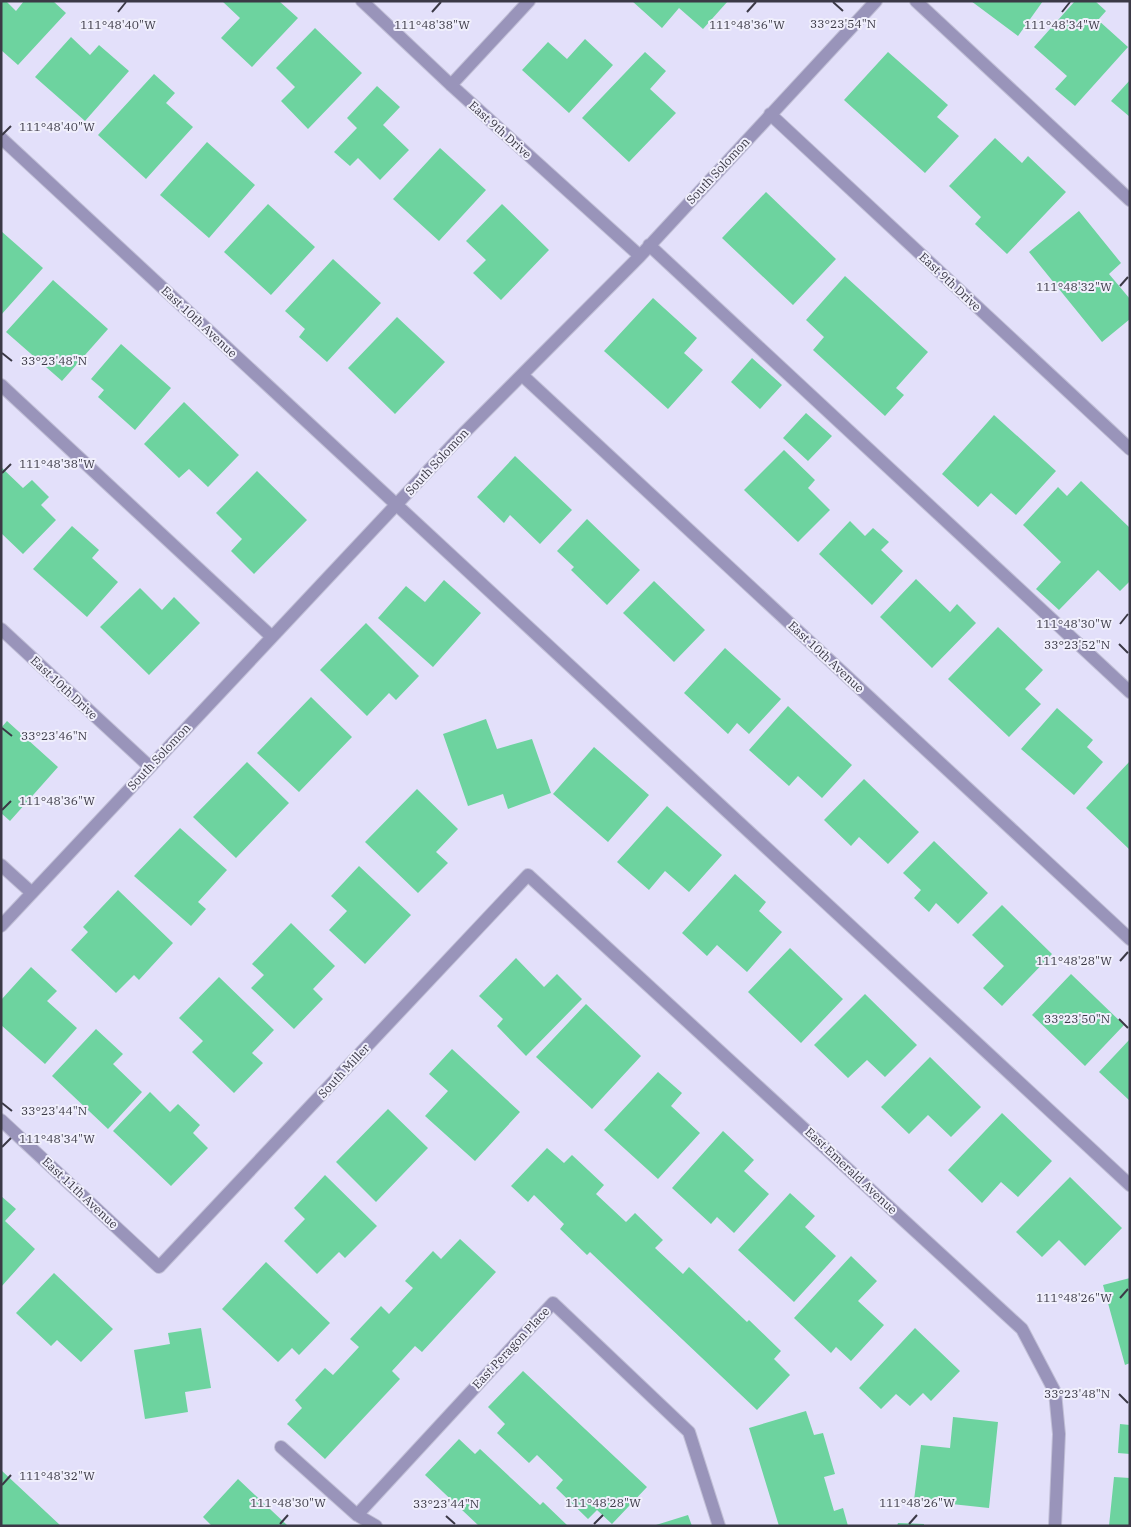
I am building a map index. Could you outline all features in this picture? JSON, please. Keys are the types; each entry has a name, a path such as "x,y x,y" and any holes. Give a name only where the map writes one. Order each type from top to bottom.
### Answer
{"street":[{"name":"East 9th Drive","path":"362,1 451,85 640,256"},
{"path":"451,85 529,1"},
{"name":"South Solomon","path":"1,926 456,441 640,256 876,1"},
{"path":"916,1 1130,200"},
{"name":"East 9th Drive","path":"770,114 1130,449"},
{"name":"East 10th Avenue","path":"1,138 396,507 1130,1185"},
{"path":"649,245 1130,692"},
{"name":"East 10th Avenue","path":"522,375 1130,939"},
{"path":"1,385 272,638"},
{"name":"East 10th Drive","path":"1,629 150,767"},
{"path":"1,865 32,893"},
{"name":"South Miller","path":"159,1267 528,875"},
{"name":"East Emerald Avenue","path":"528,875 1022,1329 1055,1392 1059,1434 1056,1526"},
{"name":"East 11th Avenue","path":"1,1120 159,1267"},
{"name":"East Peragon Place","path":"356,1515 554,1303 689,1432 719,1526"},
{"path":"281,1447 356,1515 376,1526"}],"building":[{"path":"1,1 6,1 16,11 24,1 53,1 66,13 18,65 1,50"},
{"path":"222,1 279,1 298,18 252,67 221,38 240,18"},
{"path":"632,1 728,1 703,29 679,8 662,28"},
{"path":"971,1 1043,1 1018,36"},
{"path":"1075,1 1095,1 1106,11 1098,20 1128,47 1075,106 1055,89 1067,76 1034,47"},
{"path":"315,28 362,73 308,129 281,101 295,87 276,68"},
{"path":"71,37 90,55 99,45 129,71 85,121 35,77"},
{"path":"585,39 613,65 569,113 522,70 548,42 567,59"},
{"path":"645,52 666,71 650,89 676,113 629,162 582,118"},
{"path":"888,52 948,105 937,117 959,136 925,173 844,100"},
{"path":"154,74 175,93 166,103 193,127 146,179 98,135"},
{"path":"1130,80 1130,117 1111,101"},
{"path":"377,86 400,107 383,125 409,150 380,180 358,158 350,166 334,152 357,128 347,118"},
{"path":"995,138 1022,163 1028,156 1066,192 1007,254 975,224 981,217 949,186"},
{"path":"207,142 255,185 209,238 160,195"},
{"path":"440,148 486,190 439,241 393,199"},
{"path":"766,192 836,259 793,305 722,238"},
{"path":"268,204 315,247 271,295 224,252"},
{"path":"502,204 549,250 501,300 473,273 486,260 466,241"},
{"path":"1079,211 1121,263 1109,274 1130,299 1130,319 1102,342 1029,252"},
{"path":"1,231 43,268 1,315"},
{"path":"333,259 381,303 327,362 299,337 305,329 285,311"},
{"path":"845,276 928,352 896,388 904,395 885,416 813,350 824,337 806,320"},
{"path":"53,280 108,329 62,381 6,332"},
{"path":"653,298 697,338 684,353 703,370 668,409 604,351"},
{"path":"397,317 445,362 395,414 348,368"},
{"path":"121,344 171,388 135,430 98,397 104,390 91,379"},
{"path":"752,358 782,385 760,409 731,382"},
{"path":"184,402 239,455 208,487 189,469 179,478 144,444"},
{"path":"806,413 832,436 808,461 783,438"},
{"path":"994,415 1056,471 1016,515 991,493 978,507 942,474"},
{"path":"784,450 815,480 808,488 830,510 798,542 744,490"},
{"path":"515,456 572,510 540,544 510,515 504,523 477,497"},
{"path":"1,467 23,488 32,480 49,497 41,505 56,520 23,554 1,533"},
{"path":"257,471 307,520 254,574 231,551 242,539 216,513"},
{"path":"1081,481 1130,528 1130,581 1120,591 1098,570 1059,610 1036,589 1061,562 1023,525 1058,487 1067,496"},
{"path":"587,519 640,570 607,605 571,570 574,567 557,551"},
{"path":"850,521 865,536 873,528 889,542 881,550 903,571 872,605 819,554"},
{"path":"72,526 99,550 92,558 118,582 87,617 33,569"},
{"path":"916,579 950,612 957,604 976,623 932,668 880,617"},
{"path":"444,580 481,613 433,667 378,618 406,586 425,602"},
{"path":"654,581 705,630 674,662 623,613"},
{"path":"140,588 162,610 174,597 200,623 149,675 100,627"},
{"path":"366,623 419,676 396,700 389,693 367,716 320,670"},
{"path":"998,627 1043,670 1025,689 1041,704 1009,737 948,679"},
{"path":"725,648 781,699 749,734 737,723 728,734 684,693"},
{"path":"311,697 352,737 299,792 257,753"},
{"path":"788,706 852,765 822,798 798,776 789,786 749,750"},
{"path":"1057,708 1093,740 1087,747 1103,762 1074,795 1021,749"},
{"path":"486,719 497,749 532,739 551,793 508,809 503,794 468,806 443,734"},
{"path":"7,721 58,767 10,821 1,813 1,728"},
{"path":"594,747 649,795 608,842 553,794"},
{"path":"1130,761 1130,850 1086,808"},
{"path":"247,762 289,803 236,858 193,817"},
{"path":"864,779 919,832 888,864 859,837 851,846 824,820"},
{"path":"417,789 458,829 436,852 448,863 418,893 365,842"},
{"path":"667,806 722,855 689,892 665,871 649,890 617,862"},
{"path":"180,828 227,870 198,902 206,909 191,926 134,876"},
{"path":"934,841 988,893 958,924 936,903 929,912 914,898 921,890 903,873"},
{"path":"359,866 411,915 365,964 329,930 347,911 331,896"},
{"path":"735,874 766,902 759,911 782,932 747,972 717,945 707,956 682,933"},
{"path":"118,890 173,943 139,980 134,975 116,993 71,950 88,932 83,927"},
{"path":"1002,905 1052,954 1002,1006 983,988 1004,966 972,935"},
{"path":"291,923 335,966 313,989 323,999 294,1029 251,988 264,975 252,964"},
{"path":"790,948 843,999 801,1043 748,992"},
{"path":"516,958 544,987 557,974 582,999 526,1056 497,1026 503,1019 479,996"},
{"path":"31,967 57,991 47,1001 77,1028 45,1064 1,1025 1,1000"},
{"path":"1071,974 1124,1025 1085,1066 1032,1015"},
{"path":"219,977 274,1030 252,1053 263,1063 234,1093 192,1052 203,1041 179,1018"},
{"path":"865,994 917,1045 885,1077 867,1060 848,1078 814,1045"},
{"path":"586,1004 641,1056 592,1109 536,1057"},
{"path":"96,1029 123,1054 113,1064 142,1092 108,1129 52,1076"},
{"path":"1130,1039 1130,1101 1099,1072"},
{"path":"452,1049 520,1112 475,1161 425,1116 448,1091 429,1074"},
{"path":"930,1057 981,1107 951,1137 928,1115 909,1134 881,1107"},
{"path":"658,1072 682,1093 671,1106 700,1133 658,1179 604,1130"},
{"path":"150,1092 170,1112 178,1104 200,1125 193,1133 208,1148 171,1186 113,1131"},
{"path":"388,1109 428,1148 376,1202 336,1162"},
{"path":"1002,1113 1052,1161 1018,1197 1001,1182 982,1203 948,1170"},
{"path":"723,1131 754,1160 744,1171 769,1194 734,1233 717,1217 711,1224 672,1188"},
{"path":"547,1148 564,1163 572,1155 604,1185 596,1194 626,1222 635,1213 663,1240 655,1248 683,1274 689,1267 747,1322 749,1320 781,1351 774,1359 790,1375 757,1410 590,1252 587,1255 560,1229 564,1224 534,1195 528,1202 511,1186"},
{"path":"325,1175 377,1226 345,1258 339,1252 317,1274 284,1241 305,1219 294,1208"},
{"path":"1070,1177 1122,1228 1085,1266 1059,1240 1042,1257 1016,1232"},
{"path":"790,1193 815,1216 805,1227 836,1256 794,1302 738,1250"},
{"path":"1,1196 16,1209 5,1221 35,1249 1,1287"},
{"path":"460,1239 496,1272 422,1352 415,1346 392,1371 400,1379 325,1459 287,1424 302,1408 295,1400 325,1368 333,1375 359,1347 350,1339 381,1306 389,1314 413,1288 405,1281 433,1251 441,1259"},
{"path":"851,1256 877,1281 858,1301 884,1325 851,1361 836,1347 831,1353 794,1318"},
{"path":"266,1262 330,1323 299,1355 292,1348 278,1362 222,1309"},
{"path":"54,1273 113,1329 81,1362 57,1340 51,1346 16,1313"},
{"path":"1130,1278 1130,1363 1125,1365 1103,1285"},
{"path":"201,1328 211,1388 185,1392 188,1412 145,1419 134,1350 170,1344 168,1333"},
{"path":"915,1328 960,1371 931,1401 923,1393 910,1406 896,1394 881,1409 859,1388"},
{"path":"523,1371 647,1487 612,1524 597,1510 588,1519 556,1488 563,1480 537,1455 529,1463 497,1433 505,1424 488,1407"},
{"path":"806,1411 814,1435 823,1433 835,1474 824,1477 834,1511 843,1508 848,1526 779,1526 749,1428"},
{"path":"953,1417 998,1422 989,1508 914,1500 921,1445 950,1448"},
{"path":"1120,1424 1130,1425 1130,1454 1118,1453"},
{"path":"459,1439 475,1454 480,1449 540,1505 543,1502 568,1526 479,1526 425,1475"},
{"path":"1,1470 61,1526 1,1526"},
{"path":"1114,1477 1130,1478 1130,1526 1109,1526"},
{"path":"238,1479 288,1526 212,1526 203,1517"},
{"path":"688,1515 692,1526 656,1526 656,1525"},
{"path":"898,1523 924,1524 924,1526 897,1526"}]}
